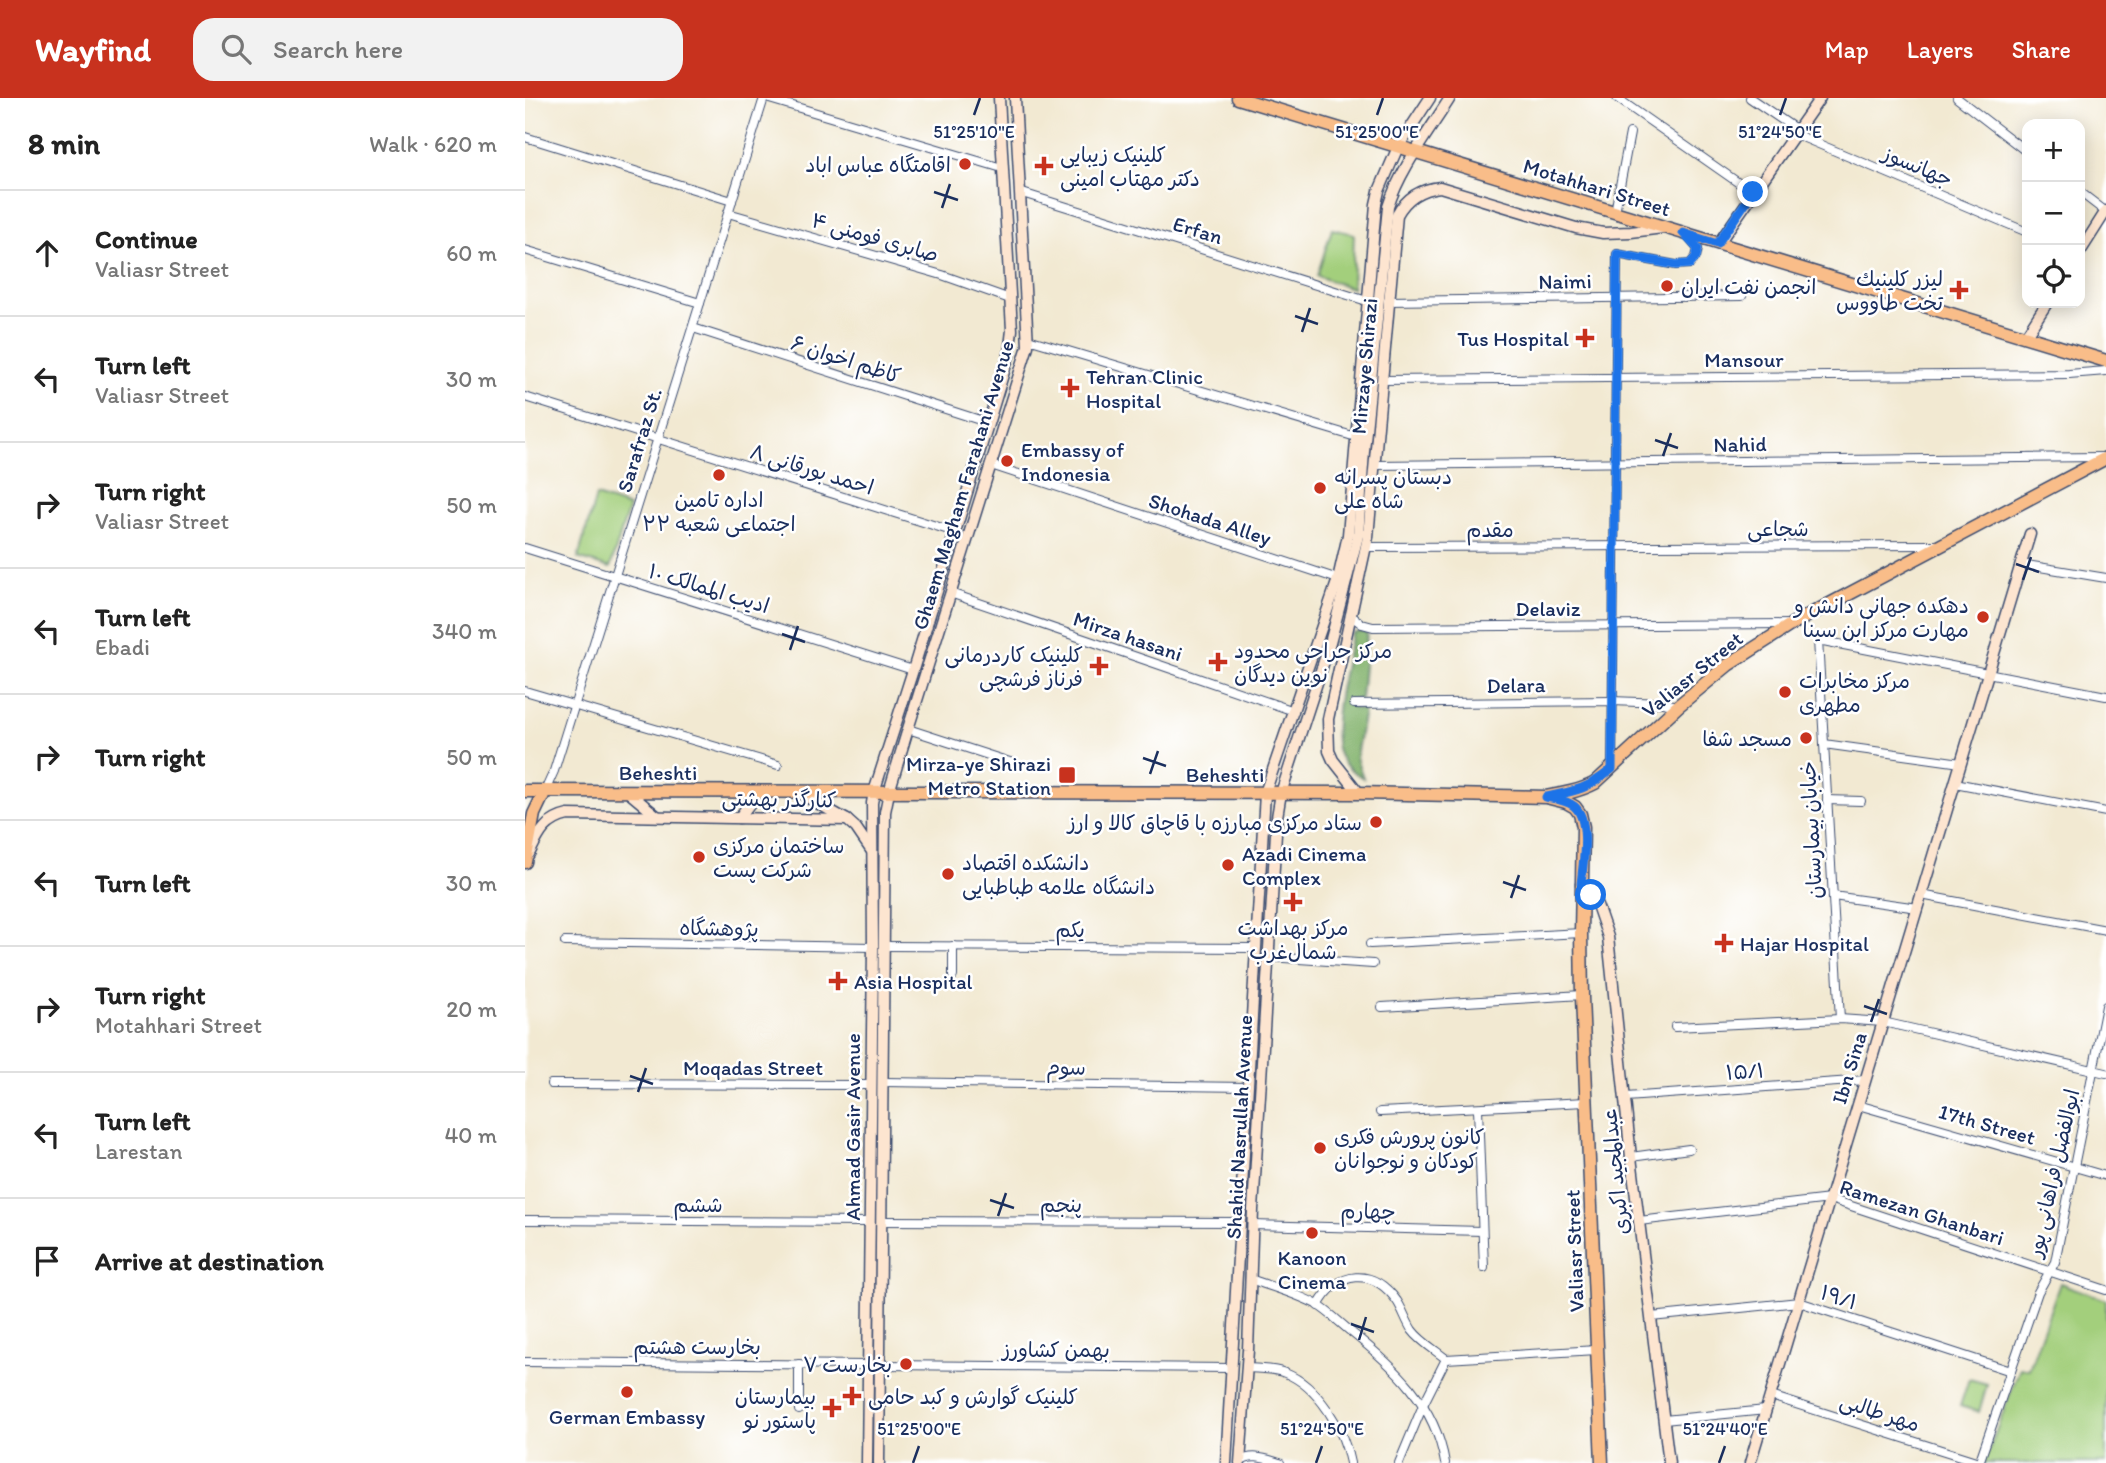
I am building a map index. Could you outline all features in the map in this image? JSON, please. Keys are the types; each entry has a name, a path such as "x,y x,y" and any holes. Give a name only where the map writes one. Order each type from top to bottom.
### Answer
{"main road":[{"name":"Ghaem Magham Farahani Avenue","path":"874,792 1010,355 1012,338 999,98"},
{"name":"Ghaem Magham Farahani Avenue","path":"878,946 885,812 889,792 1025,356 1028,339 1014,98"},
{"name":"Motahhari Street","path":"1238,98 2106,362"},
{"name":"Mirzaye Shirazi","path":"1265,793 1338,579 1348,535 1379,191 1398,147 1430,98"},
{"name":"Mirzaye Shirazi","path":"1281,793 1330,643 1358,536 1388,207 1391,196 1416,152 1450,98"},
{"path":"1717,244 1820,98"},
{"name":"Mirzaye Shirazi","path":"1359,793 1336,766 1329,751 1328,739 1331,705 1366,547 1388,301 1397,215 1401,207 1412,196 1432,188 1453,190 1576,228 1603,233 1666,228"},
{"path":"2084,245 2106,212"},
{"path":"2025,337 2044,308"},
{"name":"Valiasr Street","path":"1546,797 1584,789 1595,783 1678,706 1728,665 1792,624 2106,458"},
{"name":"Ibn Sina","path":"1750,1463 2030,534"},
{"name":"Beheshti","path":"525,790 1359,793 1546,797"},
{"path":"525,862 534,814 545,790"},
{"path":"627,791 657,816"},
{"path":"739,818 759,791"},
{"path":"796,791 848,820 871,850"},
{"name":"Ahmad Gasir Avenue","path":"867,1463 868,1365 876,1222 871,1085 878,946 871,850 874,792"},
{"name":"Shahid Nasrullah Avenue","path":"1226,1463 1265,793"},
{"name":"Shahid Nasrullah Avenue","path":"1240,1463 1247,1368 1252,1225 1277,817 1281,793"},
{"name":"Valiasr Street","path":"1546,797 1571,804 1580,814 1584,832 1581,884 1582,995 1602,1463"},
{"name":"کنارگذر بهشتی","path":"525,862 538,836 556,817 573,815 848,820"},
{"name":"عبدالمجید اکبری","path":"1581,884 1597,905 1608,937 1631,1157 1669,1463"},
{"path":"878,946 883,1082 876,1222 880,1365 879,1463"},
{"path":"1252,1027 1265,1027"},
{"path":"868,1365 880,1365"},
{"path":"1231,1368 1247,1368"}],"street":[{"path":"765,98 1002,168"},
{"name":"Sarafraz St.","path":"545,790 552,778 575,706 765,98"},
{"path":"1617,98 1753,192"},
{"name":"جهانسوز","path":"1750,98 1796,132 2022,230"},
{"path":"1957,98 2022,148"},
{"path":"1615,212 1630,134"},
{"path":"525,137 732,201"},
{"name":"Erfan","path":"1019,192 1367,301"},
{"path":"2085,196 2106,212"},
{"name":"صابری فومنی ۴","path":"729,213 942,275 1010,299"},
{"path":"1612,769 1617,254 1676,265 1690,264 1698,249 1683,233"},
{"path":"525,250 700,303"},
{"name":"Naimi","path":"1388,301 1742,296"},
{"name":"کاظم اخوان ۶","path":"693,328 989,423"},
{"path":"1028,339 1356,437"},
{"name":"Mansour","path":"1382,380 2069,374 2106,371"},
{"name":"احمد بورقانی ۸","path":"525,397 955,532"},
{"name":"Nahid","path":"1375,466 2106,458"},
{"name":"Shohada Alley","path":"991,466 1338,579"},
{"name":"شجاعی","path":"1614,546 1942,545"},
{"name":"مقدم","path":"1366,547 1614,546"},
{"name":"ادیب الممالک ۱۰","path":"525,548 913,670"},
{"path":"2021,564 2106,578"},
{"name":"Mirza hasani","path":"950,593 1294,711"},
{"name":"Delaviz","path":"1350,615 1357,622 1373,627 1792,624"},
{"name":"خیابان بیمارستان","path":"1840,1018 1818,640 1988,674"},
{"path":"1988,674 2106,696"},
{"path":"525,691 778,765"},
{"name":"Delara","path":"1354,704 1612,701 1678,706"},
{"path":"908,729 1016,764"},
{"path":"1824,744 1961,763"},
{"path":"1955,783 2106,812"},
{"path":"1827,800 1861,801"},
{"path":"1921,895 2106,930"},
{"path":"1833,896 1917,908"},
{"path":"1370,944 1581,933"},
{"name":"پژوهشگاه","path":"565,942 878,946"},
{"name":"یکم","path":"878,946 1256,948"},
{"path":"953,946 953,976"},
{"path":"1269,957 1373,964"},
{"path":"1382,1007 1582,995"},
{"name":"ابوالفضل فراهانی پور","path":"1979,1463 2038,1292 2055,1262 2106,1006"},
{"path":"1675,1027 1840,1018 1883,1022 2106,1073"},
{"name":"۱۵/۱","path":"1626,1097 1866,1080"},
{"name":"سوم","path":"883,1082 1248,1087"},
{"name":"Moqadas Street","path":"551,1084 871,1085"},
{"path":"1380,1112 1587,1102"},
{"name":"17th Street","path":"1858,1105 2106,1176"},
{"path":"1478,1108 1484,1268"},
{"path":"1631,1157 1689,1149"},
{"name":"Ramezan Ghanbari","path":"1639,1221 1830,1199 2106,1290"},
{"name":"ششم","path":"525,1220 876,1222"},
{"name":"پنجم","path":"876,1222 1240,1222"},
{"name":"چهارم","path":"1252,1225 1482,1231"},
{"path":"1318,1306 1339,1282 1361,1277 1372,1278 1396,1299 1413,1332 1446,1359 1597,1350"},
{"path":"1250,1279 1318,1306 1387,1363 1424,1403 1439,1437 1445,1463"},
{"name":"۱۹/۱","path":"1651,1317 1799,1302 2011,1371"},
{"path":"1399,1463 1446,1359"},
{"name":"بخارست هشتم","path":"525,1362 868,1365"},
{"path":"799,1364 799,1410"},
{"name":"بهمن کشاورز","path":"880,1365 1231,1368"},
{"path":"1247,1368 1282,1372 1296,1378 1307,1388 1321,1401 1331,1416 1341,1434 1350,1463"},
{"name":"مهر طالبی","path":"1771,1396 1979,1463"},
{"path":"1664,1420 1766,1410"},
{"path":"1240,1463 1247,1457 1280,1463"}],"green space":[{"path":"1332,229 1354,234 1352,288 1317,276"},
{"path":"596,496 629,507 610,568 578,558"},
{"path":"1367,632 1361,699 1354,700 1353,708 1364,710 1356,757 1363,778 1341,759 1336,743 1339,695 1352,633"},
{"path":"2060,1283 2106,1300 2106,1463 1984,1463 2020,1368 2029,1369"},
{"path":"1969,1379 1987,1384 1979,1412 1960,1406"}],"place":[{"name":"اقامتگاه عباس اباد","path":"965,164"},
{"name":"کلینیک زیبایی دکتر مهتاب امینی","path":"1044,166"},
{"name":"انجمن نفت ایران","path":"1667,286"},
{"name":"ليزر كلينيك تخت طاووس","path":"1959,290"},
{"name":"Tus Hospital","path":"1585,338"},
{"name":"Tehran Clinic Hospital","path":"1070,388"},
{"name":"Embassy of Indonesia","path":"1007,461"},
{"name":"اداره تامین اجتماعی شعبه ۲۲","path":"719,475"},
{"name":"دبستان پسرانه شاه علی","path":"1320,488"},
{"name":"دهکده جهانی دانش و مهارت مرکز ابن سینا","path":"1983,617"},
{"name":"مرکز جراحی محدود نوین دیدگان","path":"1218,662"},
{"name":"کلینیک کاردرمانی فرناز فرشچی","path":"1099,666"},
{"name":"مرکز مخابرات مطهری","path":"1785,692"},
{"name":"مسجد شفا","path":"1806,738"},
{"name":"Mirza-ye Shirazi Metro Station","path":"1067,775"},
{"name":"ستاد مرکزی مبارزه با قاچاق کالا و ارز","path":"1376,822"},
{"name":"ساختمان مرکزی شرکت پست","path":"699,857"},
{"name":"Azadi Cinema Complex","path":"1228,865"},
{"name":"دانشکده اقتصاد دانشگاه علامه طباطبایی","path":"948,874"},
{"name":"مرکز بهداشت شمال‌غرب","path":"1293,902"},
{"name":"Hajar Hospital","path":"1724,943"},
{"name":"Asia Hospital","path":"838,981"},
{"name":"کانون پرورش فکری کودکان و نوجوانان","path":"1320,1148"},
{"name":"Kanoon Cinema","path":"1312,1233"},
{"name":"بخارست ۷","path":"906,1364"},
{"name":"German Embassy","path":"627,1392"},
{"name":"کلینیک گوارش و کبد حامی","path":"852,1396"},
{"name":"بیمارستان پاستور نو","path":"832,1408"}],"route":[{"path":"1591,895 1581,884 1584,832 1580,814 1571,804 1546,797 1584,789 1612,769 1617,254 1676,265 1690,264 1698,249 1683,233 1717,244 1753,192"}]}
